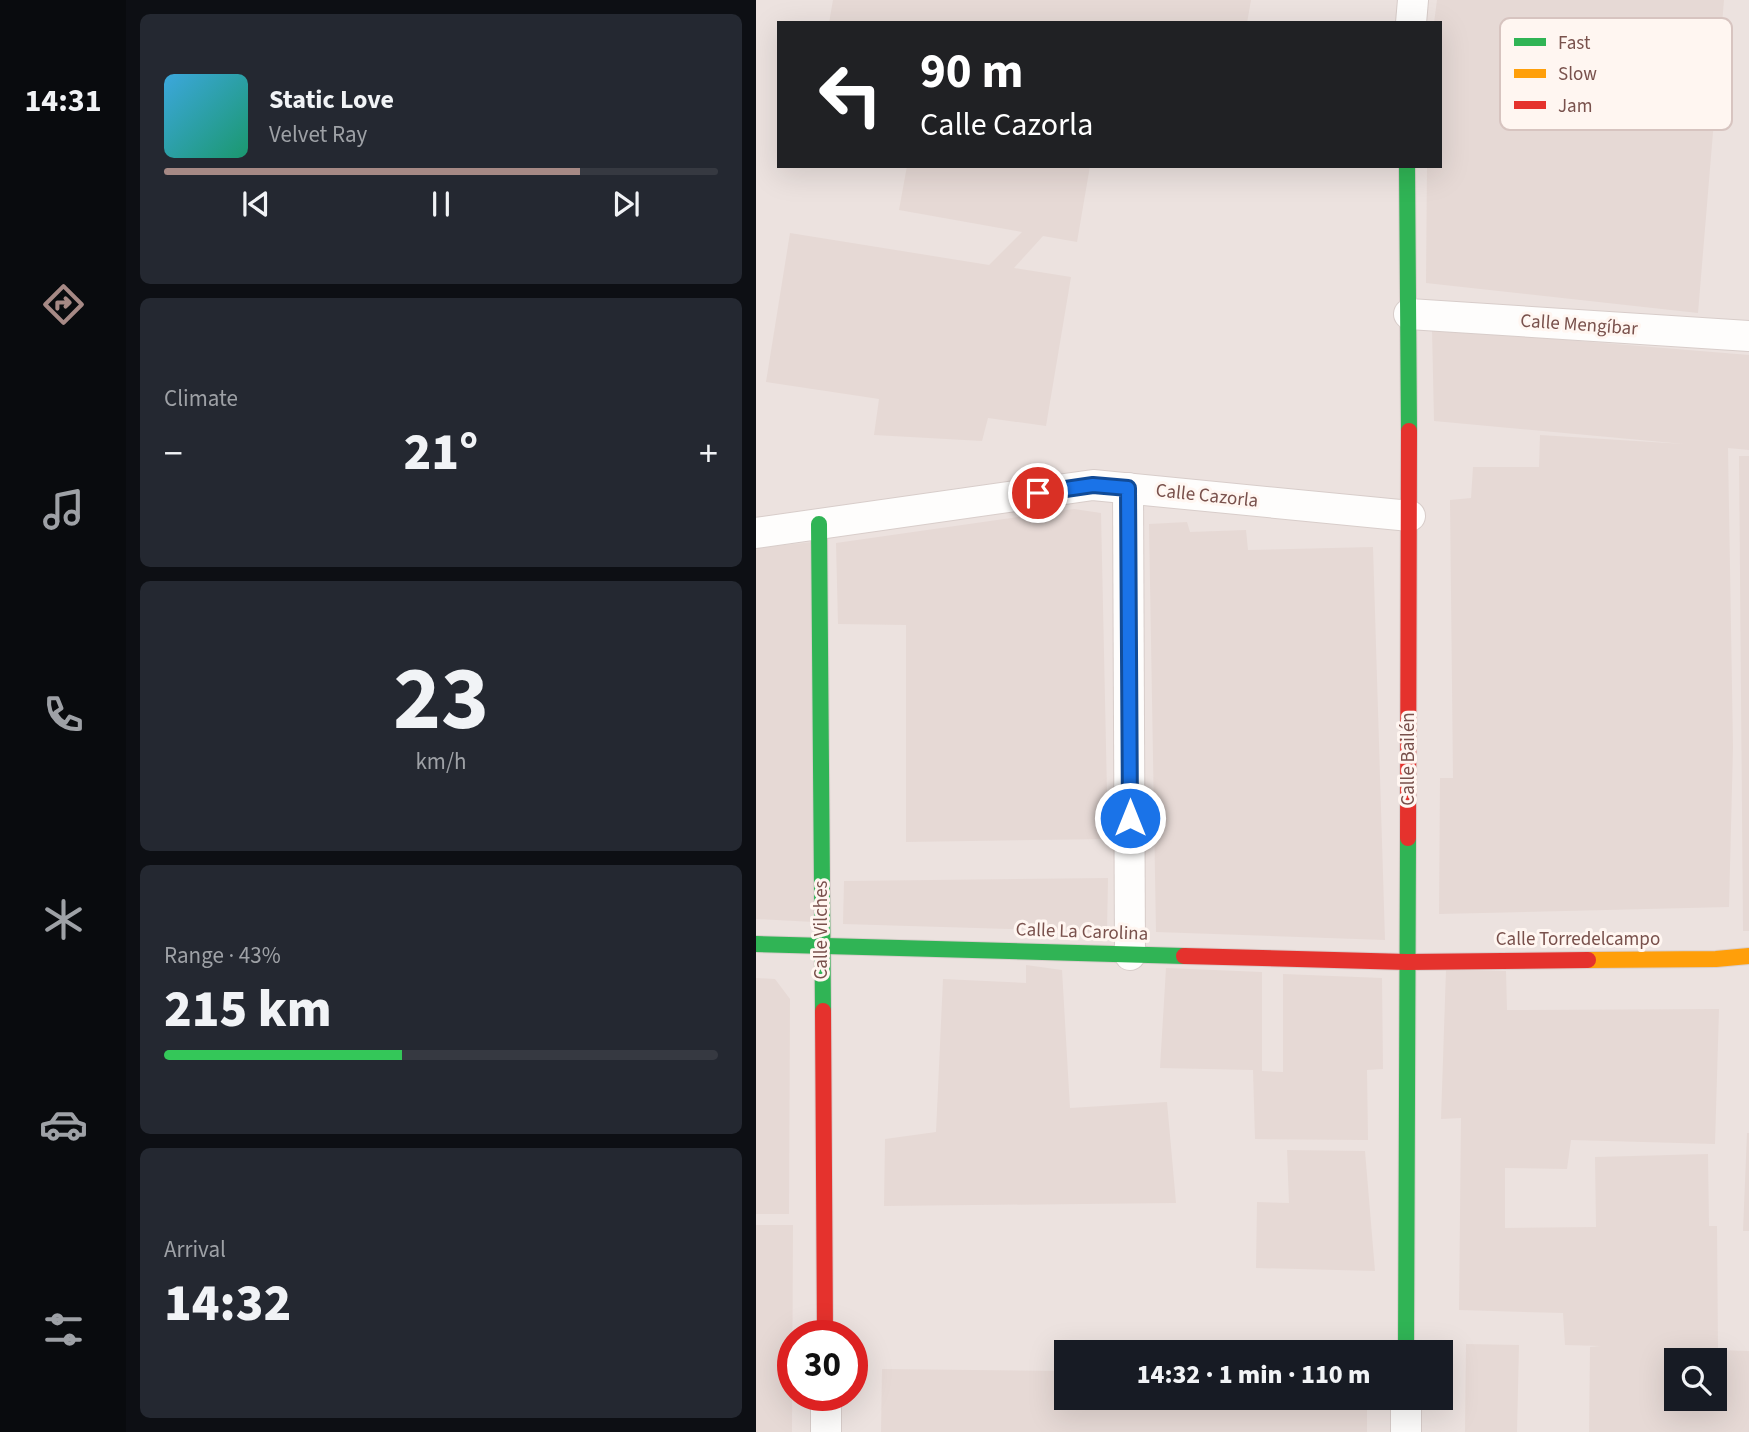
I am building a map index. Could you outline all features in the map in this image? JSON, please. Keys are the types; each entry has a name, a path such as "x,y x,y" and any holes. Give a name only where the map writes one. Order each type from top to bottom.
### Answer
{"street":[{"path":"1411,21 1413,0"},
{"name":"Calle Bailén","path":"1406,1340 1409,516 1407,168"},
{"name":"Calle Mengíbar","path":"1409,314 1749,336"},
{"name":"Calle Cazorla","path":"756,533 1093,485 1409,516"},
{"path":"1128,488 1130,955"},
{"name":"Calle Vilches","path":"819,524 825,1320"},
{"name":"Calle La Carolina","path":"756,944 1407,962"},
{"name":"Calle Torredelcampo","path":"1407,962 1716,959 1749,956"},
{"path":"1406,1410 1406,1432"},
{"path":"826,1411 827,1432"}],"shaded area":[{"path":"756,0 1749,0 1749,1432 756,1432"}],"building":[{"path":"833,0 1251,0 1247,21 829,21"},
{"path":"1437,0 1724,0 1723,18 1500,18 1500,130 1713,130 1698,313 1426,283 1427,168 1442,168 1442,21 1434,21"},
{"path":"907,168 1090,168 1077,242 1043,236 1014,268 1071,277 1046,426 988,418 982,441 874,435 879,399 766,382 790,233 989,265 1022,232 899,210"},
{"path":"1432,329 1749,355 1749,450 1728,448 1733,747 1729,907 1439,914 1440,778 1453,778 1450,500 1471,498 1473,467 1539,467 1540,435 1684,444 1434,421"},
{"path":"1739,456 1749,456 1749,931 1743,931"},
{"path":"1074,509 1101,513 1108,839 906,842 906,625 838,624 836,543"},
{"path":"1187,522 1190,532 1246,530 1248,550 1373,547 1385,940 1156,932 1149,524"},
{"path":"813,542 814,922 756,919 756,548"},
{"path":"1108,878 1107,932 843,924 844,881"},
{"path":"1026,965 1062,970 1070,1108 1167,1102 1176,1203 884,1206 885,1139 936,1132 943,979 1026,983"},
{"path":"1166,968 1262,972 1262,1071 1283,1072 1283,974 1382,978 1383,1069 1367,1070 1368,1140 1255,1139 1253,1070 1160,1068"},
{"path":"1446,970 1506,971 1507,1010 1719,1009 1715,1144 1571,1140 1567,1169 1505,1168 1505,1228 1596,1227 1595,1157 1708,1154 1709,1226 1717,1226 1718,1348 1664,1348 1664,1411 1727,1411 1727,1350 1749,1351 1749,1432 1589,1432 1590,1347 1601,1346 1565,1345 1563,1313 1459,1310 1461,1118 1441,1119"},
{"path":"756,978 775,979 790,999 789,1214 756,1214"},
{"path":"1747,1133 1749,1231 1743,1231"},
{"path":"1287,1150 1365,1151 1375,1271 1256,1268 1257,1202 1289,1203"},
{"path":"756,1225 793,1225 793,1320 777,1320 777,1411 792,1411 792,1432 756,1432"},
{"path":"1466,1344 1519,1345 1517,1432 1465,1432"},
{"path":"882,1369 1054,1371 1054,1410 1367,1410 1367,1432 881,1432"}],"traffic: fast":[{"path":"1407,168 1409,431"},
{"path":"819,524 823,1011"},
{"path":"1406,1340 1408,838"},
{"path":"756,944 1184,956"}],"traffic: slow":[{"path":"1588,960 1716,959 1749,956"}],"traffic: jam":[{"path":"1408,838 1409,431"},
{"path":"1184,956 1407,962 1588,960"},
{"path":"823,1011 825,1320"}],"route":[{"path":"1038,493 1093,485 1128,488 1130,818"}]}
